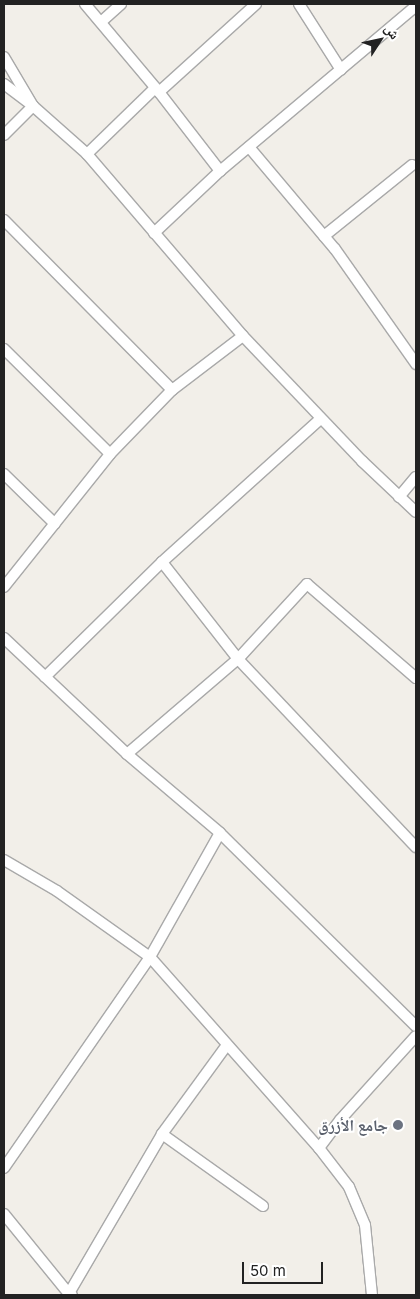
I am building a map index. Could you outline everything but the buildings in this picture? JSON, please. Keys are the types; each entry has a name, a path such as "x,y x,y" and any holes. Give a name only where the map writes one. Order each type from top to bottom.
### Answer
{"street":[{"path":"85,4 157,90 220,172"},
{"path":"101,22 121,4"},
{"path":"87,154 256,4"},
{"path":"299,4 341,70"},
{"path":"154,232 220,172 416,6"},
{"path":"4,57 33,106"},
{"path":"4,84 33,106 87,154 243,336 320,419 416,512"},
{"path":"4,135 33,106"},
{"path":"249,147 324,236 416,364"},
{"path":"324,236 415,164"},
{"path":"4,220 172,390"},
{"path":"4,587 110,454 172,390 243,336"},
{"path":"4,349 110,454"},
{"path":"45,677 162,562 320,419"},
{"path":"4,474 55,524"},
{"path":"399,497 416,477"},
{"path":"162,562 238,659 416,847"},
{"path":"127,754 238,659 307,584 416,678"},
{"path":"4,638 127,754 220,833 416,1026"},
{"path":"4,1168 150,957 220,833"},
{"path":"4,860 56,891 150,957 319,1148 350,1186 365,1225 372,1295"},
{"path":"319,1148 340,1120 416,1036"},
{"path":"4,1214 70,1295 162,1134 227,1045"},
{"path":"162,1134 263,1206"}],"place":[{"name":"جامع الأزرق","path":"398,1125"}]}
